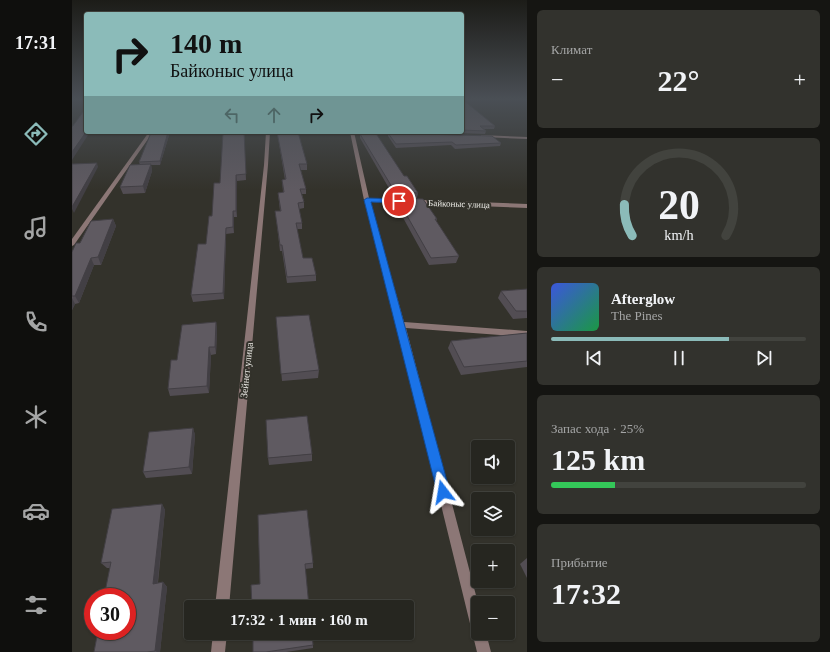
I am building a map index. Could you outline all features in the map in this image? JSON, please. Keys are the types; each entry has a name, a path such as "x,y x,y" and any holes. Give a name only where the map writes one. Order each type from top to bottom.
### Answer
{"street":[{"path":"72,244 149,134"},
{"name":"Зейнет улица","path":"223,600 268,134"},
{"path":"352,134 367,200 401,325 471,601"},
{"path":"480,136 527,138"},
{"name":"Байконыс улица","path":"367,200 527,206"},
{"path":"401,325 527,334"},
{"path":"218,652 219,640"},
{"path":"481,640 484,652"}],"building":[{"path":"72,128 84,128 85,134 72,152"},
{"path":"464,128 483,128 486,131 464,130"},
{"path":"167,134 160,161 139,162 150,135"},
{"path":"223,134 244,134 246,174 236,175 236,211 233,211 233,227 226,228 223,293 191,295 198,244 206,244 209,216 212,216 214,183 220,183"},
{"path":"277,134 299,134 307,164 299,164 306,189 300,189 304,202 298,203 302,223 296,223 303,258 312,258 316,275 287,277 275,211 281,211 278,193 284,192 282,180 286,179"},
{"path":"360,134 376,134 404,176 407,176 418,193 395,192"},
{"path":"389,134 492,136 501,143 456,145 452,142 396,144"},
{"path":"97,163 72,207 72,164"},
{"path":"151,164 143,186 120,187 130,165"},
{"path":"400,198 423,199 459,256 431,258 402,207 405,207"},
{"path":"113,219 98,257 91,258 75,296 72,296 72,252 76,243 80,243 91,221"},
{"path":"527,289 527,311 516,311 501,291"},
{"path":"309,315 319,370 281,374 276,317"},
{"path":"216,322 215,347 209,347 207,386 168,389 171,360 177,360 182,325"},
{"path":"527,333 527,361 464,367 451,341"},
{"path":"307,416 312,454 268,458 266,420"},
{"path":"193,428 189,467 143,472 149,432"},
{"path":"162,504 153,584 163,582 155,651 94,652 96,640 136,640 136,588 106,588 111,562 101,563 112,509"},
{"path":"307,510 313,563 305,564 308,600 252,600 251,585 260,584 258,515"},
{"path":"253,640 313,640 313,645 266,652 253,652"}],"route":[{"path":"399,201 367,200 401,325 443,492"}]}
